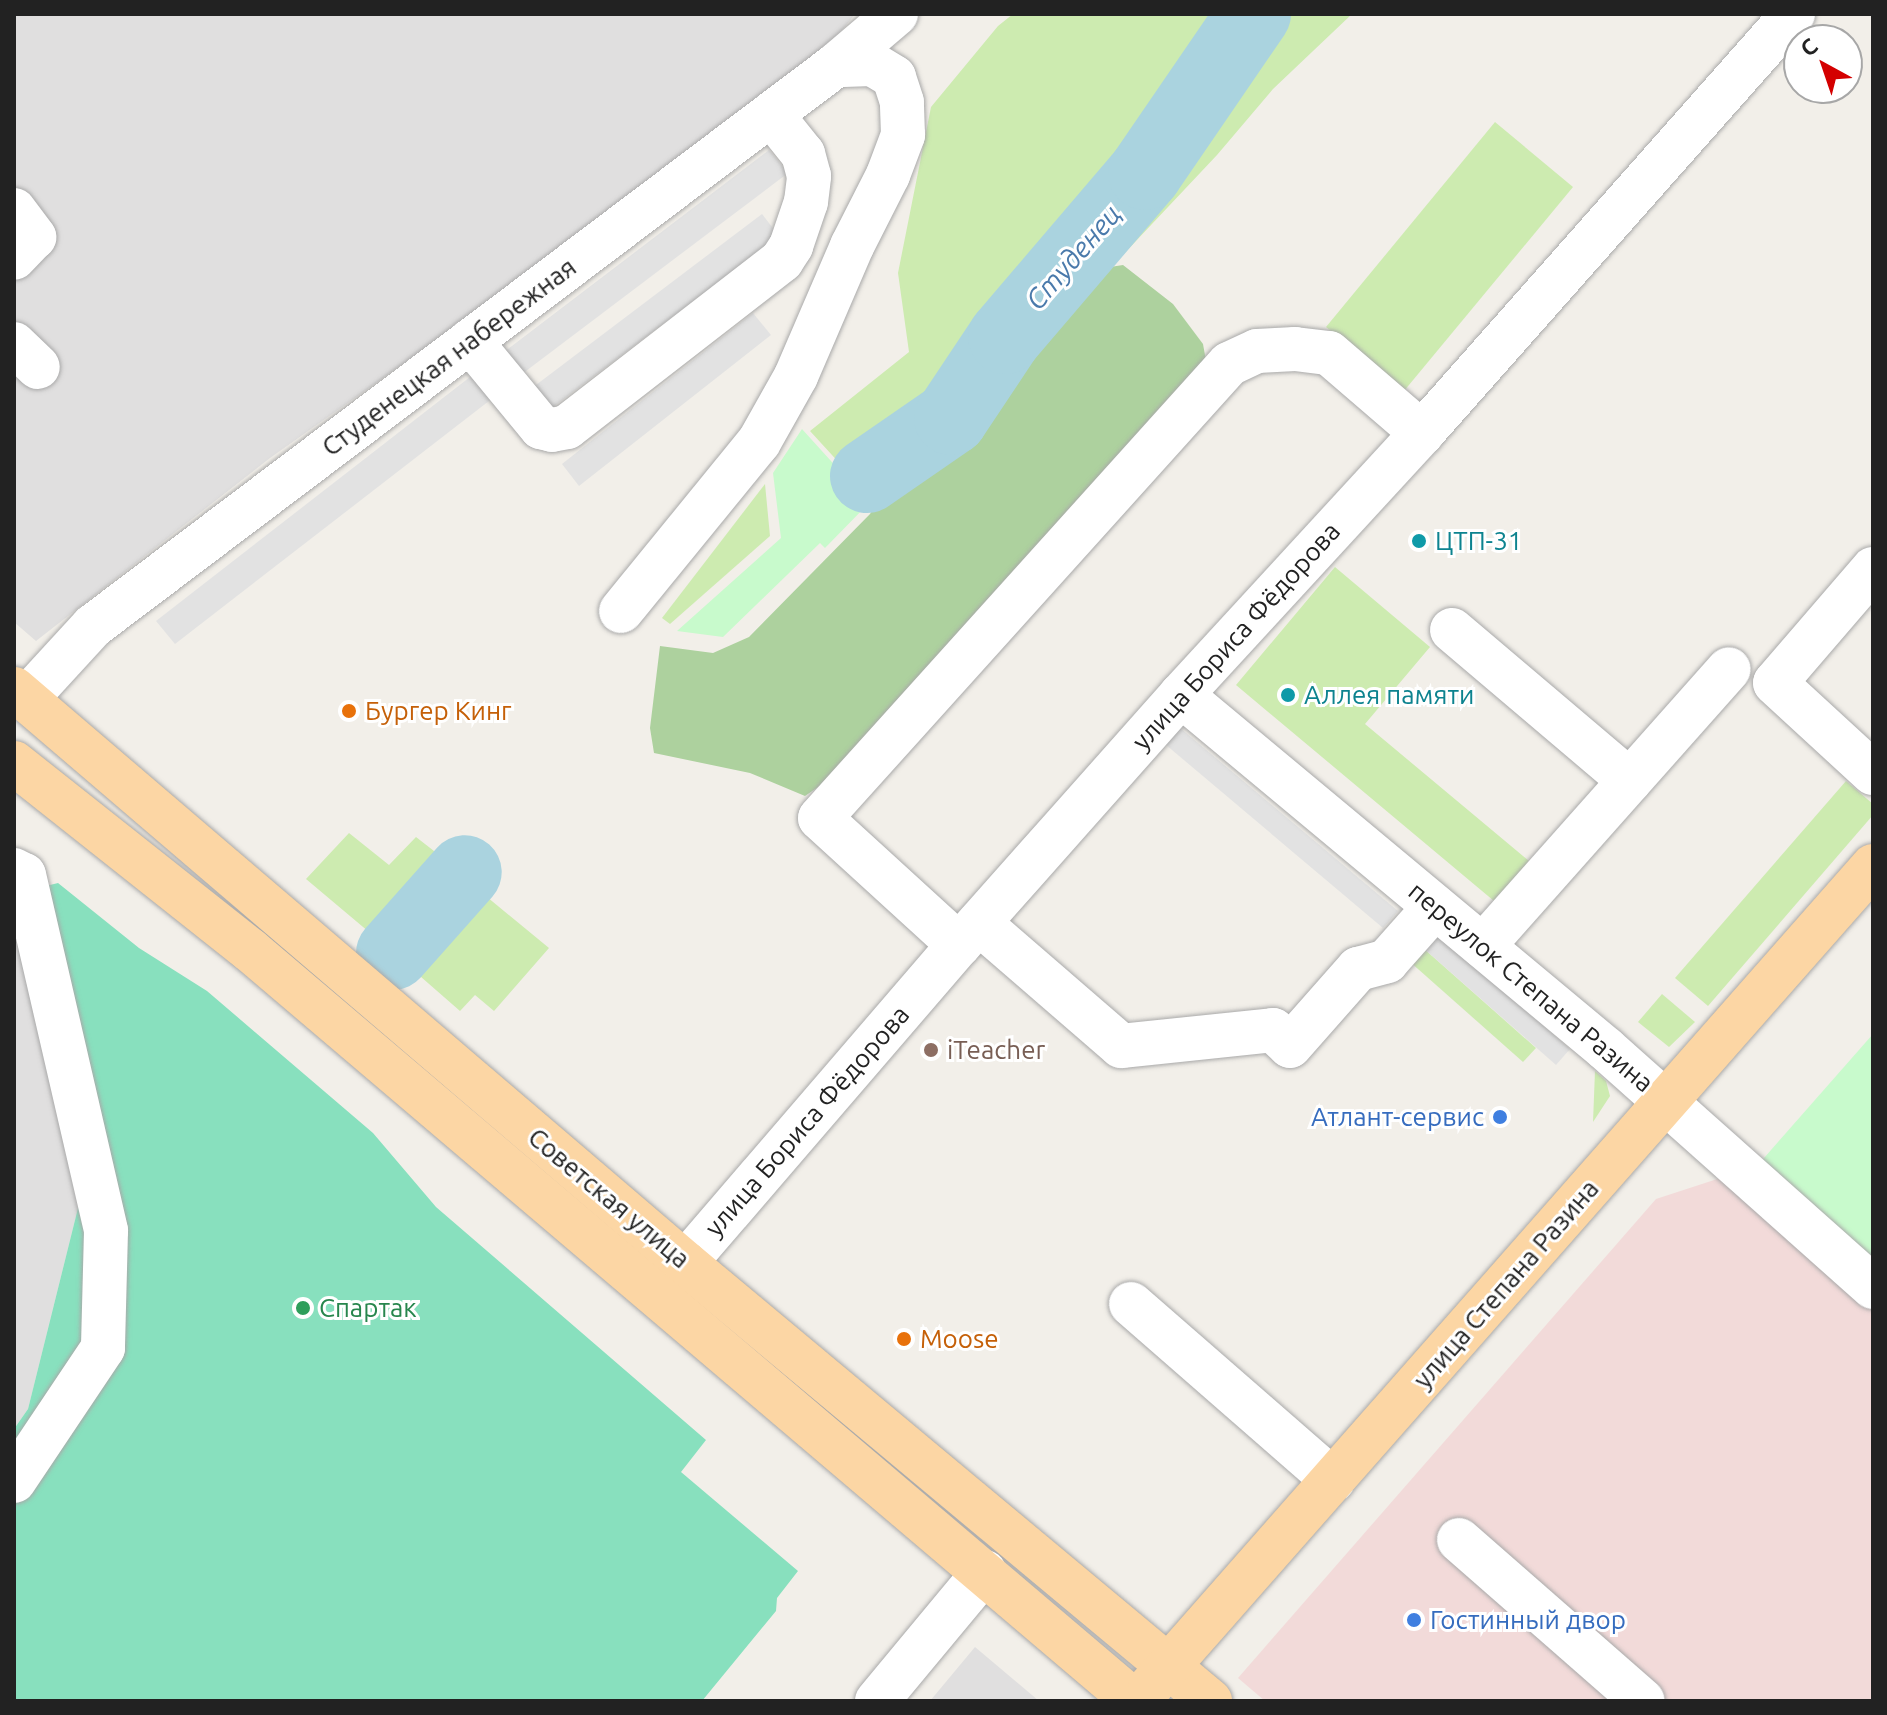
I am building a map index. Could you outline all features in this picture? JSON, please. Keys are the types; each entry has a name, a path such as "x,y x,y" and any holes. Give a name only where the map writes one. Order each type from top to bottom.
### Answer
{"main road":[{"name":"Советская улица","path":"18,701 277,913 685,1263 1210,1701"},
{"name":"Советская улица","path":"14,763 250,950 657,1299 1136,1701"},
{"name":"улица Степана Разина","path":"1136,1701 1873,866"}],"street":[{"name":"Студенецкая набережная","path":"18,701 93,626 836,65 896,14"},
{"name":"улица Бориса Фёдорова","path":"685,1263 969,934 1181,695 1422,433 1793,14"},
{"path":"621,611 759,442 796,376 852,246 888,175 903,135 902,102 894,77 872,64 836,65"},
{"path":"470,341 541,427 552,430 567,427 782,260 791,246 806,202 809,176 803,154 771,114"},
{"path":"14,210 34,237 14,258"},
{"path":"1422,433 1329,353 1295,349 1257,351 1229,364 820,818 969,934 1121,1046 1273,1030 1290,1046 1358,969 1387,961 1435,907"},
{"path":"1873,569 1775,683 1873,773"},
{"path":"1452,630 1630,781"},
{"path":"1483,946 1729,669"},
{"name":"переулок Степана Разина","path":"1181,695 1667,1102 1873,1287"},
{"path":"14,870 24,875 106,1231 103,1348 14,1481"},
{"path":"1131,1304 1333,1480"},
{"path":"1459,1540 1643,1701"},
{"path":"877,1701 984,1572"}],"shaded area":[{"path":"14,14 855,14 826,50 648,190 270,458 36,641 14,622"},
{"path":"769,150 788,173 518,377 500,355"},
{"path":"762,214 779,236 545,413 528,391"},
{"path":"753,313 771,335 579,486 562,464"},
{"path":"479,370 498,394 175,644 156,621"},
{"path":"1173,722 1398,911 1383,928 1159,739"},
{"path":"14,903 79,1204 28,1409 14,1429"},
{"path":"1436,931 1570,1049 1556,1065 1422,947"},
{"path":"1757,1166 1873,1267 1873,1701 1265,1701 1238,1678 1656,1199"},
{"path":"975,1647 1039,1701 930,1701"}],"green space":[{"path":"1013,14 1352,14 1273,89 1217,155 1103,276 961,380 875,502 810,431 909,352 898,273 931,107 998,26"},
{"path":"1495,122 1573,187 1404,391 1326,327"},
{"path":"1123,265 1173,304 1203,344 1208,372 856,761 805,796 750,773 654,753 650,728 660,646 713,653 749,637 870,514 878,502 871,488 878,457 920,422 997,324 1034,290 1078,272"},
{"path":"802,429 869,503 825,548 820,543 723,637 677,631 781,538 773,473"},
{"path":"765,484 770,536 670,624 662,618"},
{"path":"1335,567 1430,647 1365,724 1529,861 1494,901 1236,685"},
{"path":"1846,781 1873,804 1873,815 1708,1006 1675,978"},
{"path":"349,833 389,865 416,837 443,858 436,896 388,948 306,879"},
{"name":"Спартак","path":"58,883 139,948 207,991 373,1133 436,1207 706,1440 681,1472 798,1571 777,1598 776,1611 702,1701 14,1701 14,1429 28,1409 79,1204 14,894"},
{"path":"481,892 549,948 494,1011 475,995 460,1011 397,956 445,903"},
{"path":"1422,947 1536,1048 1523,1062 1409,961"},
{"path":"1662,994 1695,1022 1669,1047 1638,1022"},
{"path":"1873,1034 1873,1267 1757,1166"},
{"path":"1595,1071 1606,1081 1610,1096 1593,1122"}],"waterway":[{"name":"Студенец","path":"867,476 951,418 1005,337 1145,173 1254,14"},
{"name":"Студенец","path":"393,953 465,872"}],"place":[{"name":"ЦТП-31","path":"1419,541"},
{"name":"Аллея памяти","path":"1288,695"},
{"name":"Бургер Кинг","path":"349,711"},
{"name":"iTeacher","path":"931,1050"},
{"name":"Атлант-сервис","path":"1500,1117"},
{"name":"Спартак","path":"303,1308"},
{"name":"Moose","path":"904,1339"},
{"name":"Гостинный двор","path":"1414,1620"}]}
